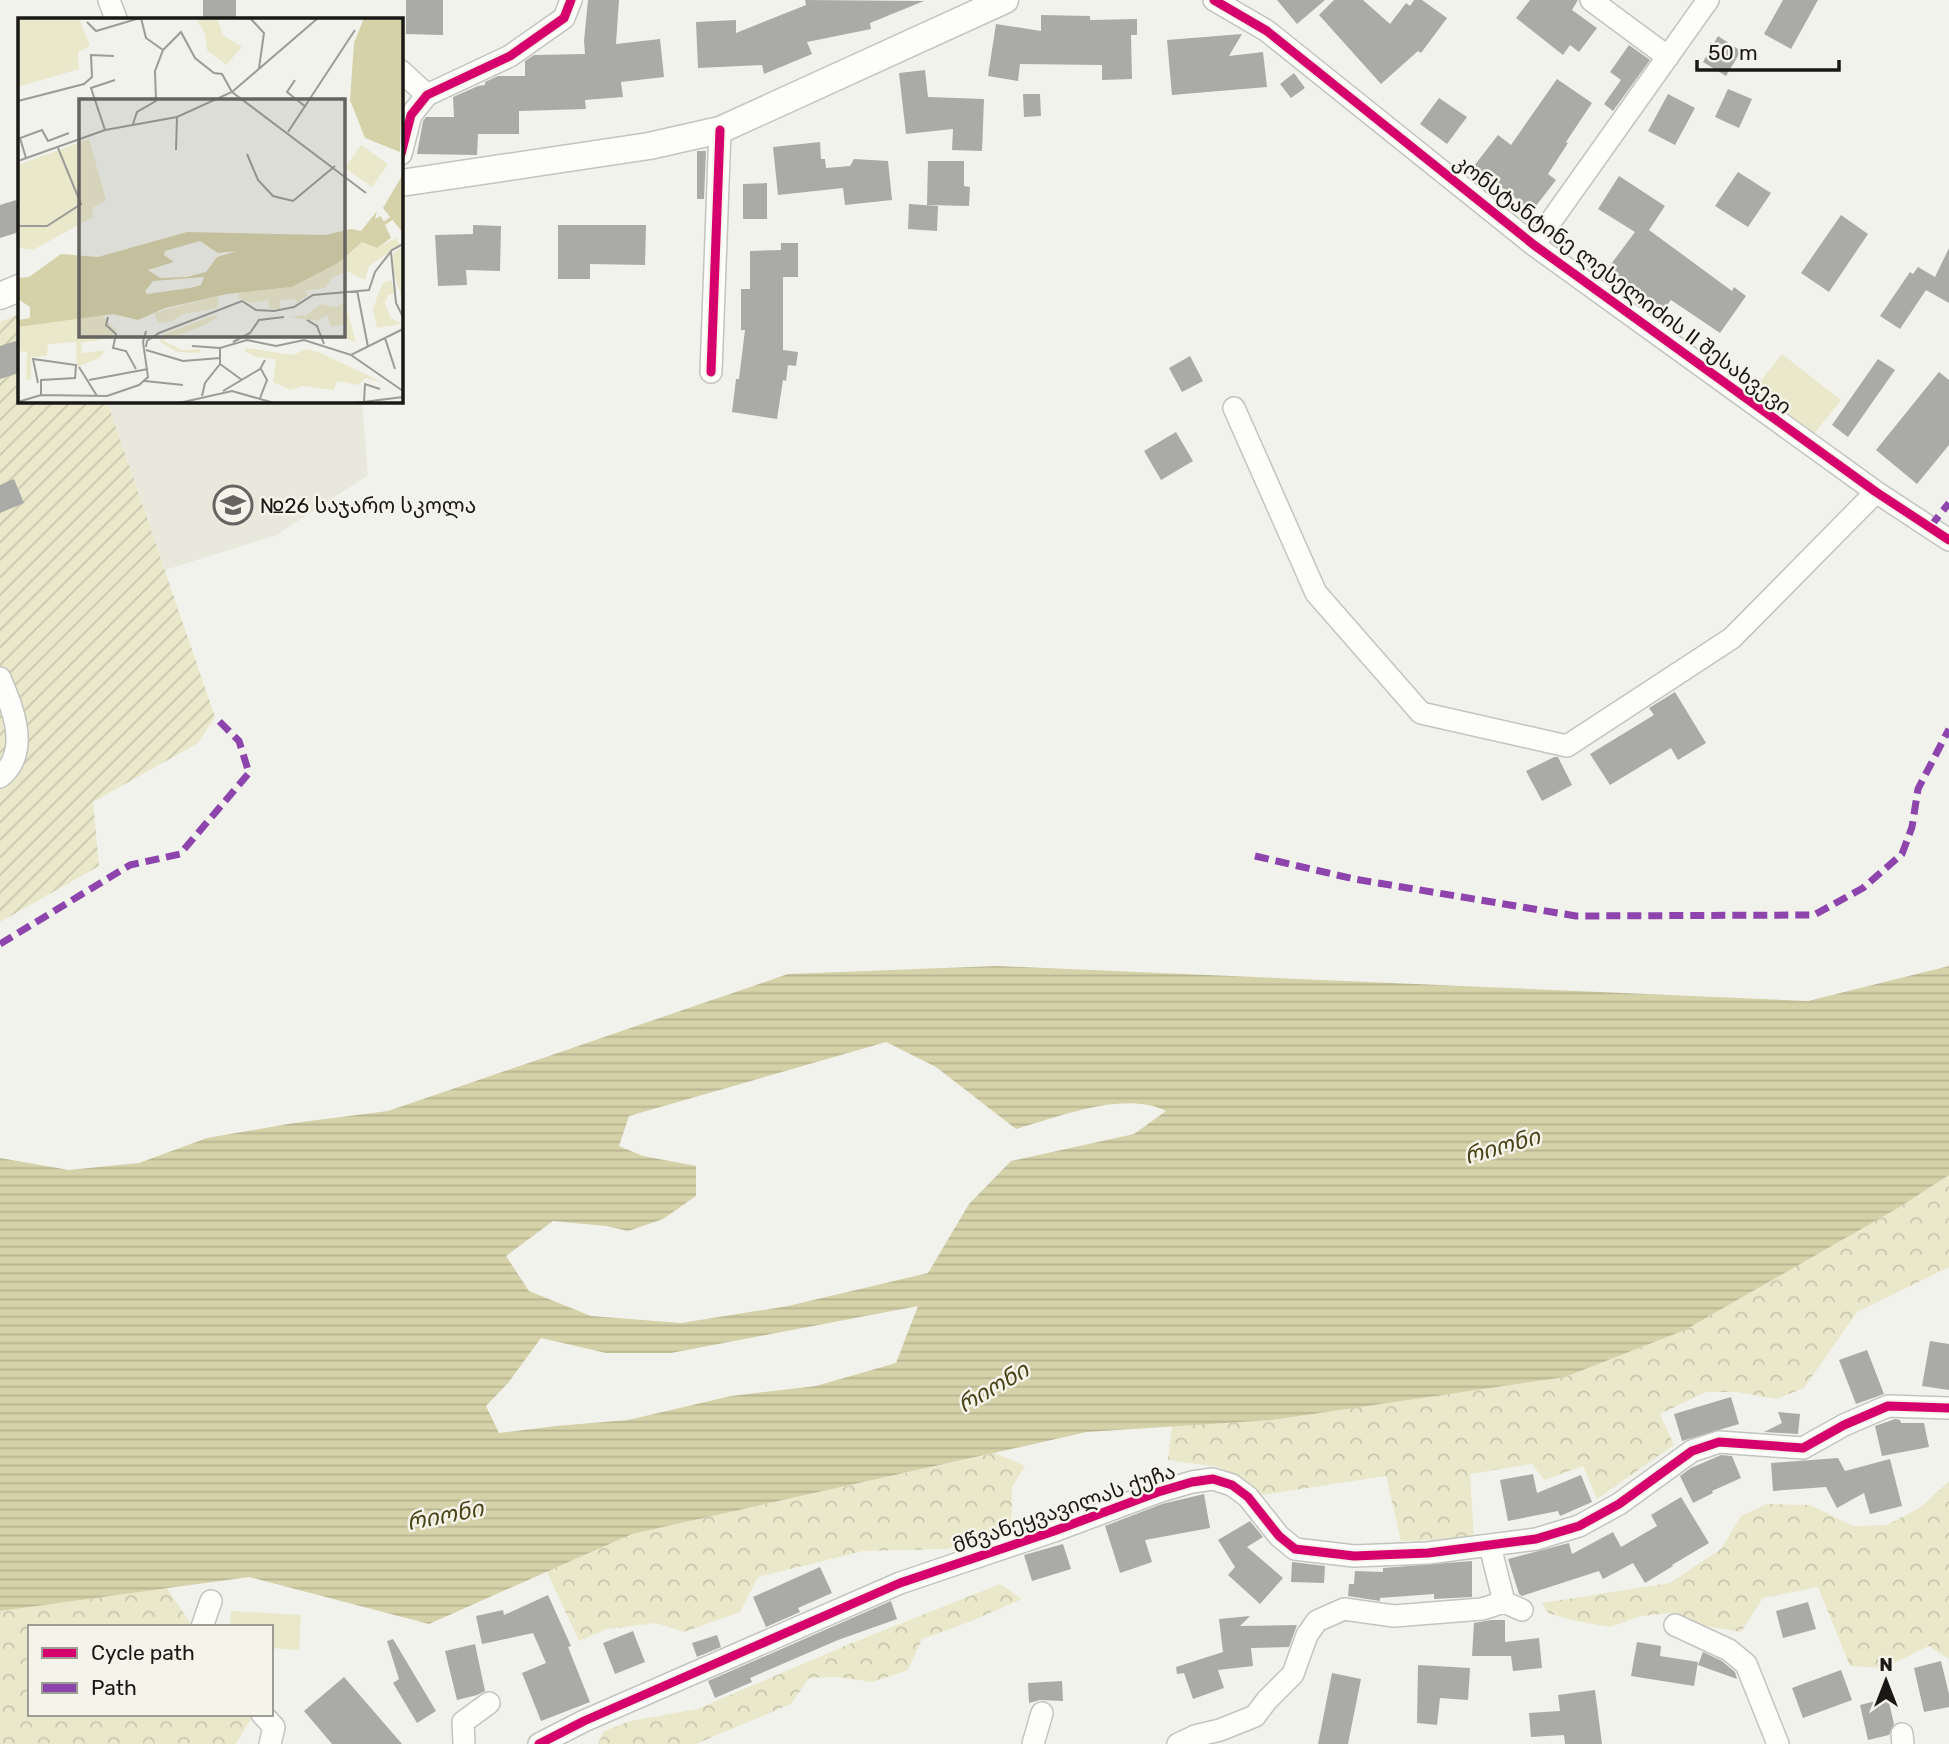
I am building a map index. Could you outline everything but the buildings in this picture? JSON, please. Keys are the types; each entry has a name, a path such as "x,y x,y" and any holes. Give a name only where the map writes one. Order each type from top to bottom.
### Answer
{"main road":[{"path":"402,183 649,146 720,130 1005,0"},
{"path":"0,296 18,288"}],"street":[{"path":"110,0 116,18"},
{"path":"402,151 411,115 427,95 510,56 564,18 571,0"},
{"name":"კონსტანტინე ლესელიძის II შესახვევი","path":"1214,0 1267,31 1534,244 1877,492 1949,540"},
{"path":"1591,0 1668,57"},
{"name":"კონსტანტინე ლესელიძის II შესახვევი","path":"1534,244 1707,0"},
{"path":"402,72 427,95"},
{"path":"711,372 720,130"},
{"path":"1234,408 1316,593 1421,713 1567,746 1732,638 1877,492"},
{"path":"0,678 13,708 18,744 12,768 0,777"},
{"name":"მწვანეყვავილას ქუჩა","path":"539,1744 584,1721 900,1583 1192,1482 1213,1479 1232,1485 1248,1497 1279,1536 1295,1549 1354,1556 1428,1553 1536,1539 1579,1526 1619,1504 1692,1451 1719,1442 1803,1448 1844,1425 1888,1406 1949,1408"},
{"path":"1178,1744 1255,1716 1293,1674 1307,1635 1317,1620 1344,1609 1394,1616 1513,1606 1490,1546"},
{"path":"203,1625 211,1601"},
{"path":"1675,1625 1729,1650 1746,1664 1778,1744"},
{"path":"464,1744 463,1722 489,1703"},
{"path":"1033,1744 1042,1713"},
{"path":"264,1716 274,1727 270,1744"}],"shaded area":[{"name":"№26 საჯარო სკოლა","path":"107,402 362,402 368,475 277,535 165,570"}],"green space":[{"path":"18,314 18,402 107,402 215,717 198,743 93,802 99,866 0,922 0,322"},
{"path":"1782,354 1841,400 1813,435 1754,389"},
{"path":"1949,1175 1949,1267 1857,1312 1804,1388 1776,1399 1737,1392 1706,1392 1660,1414 1674,1445 1597,1499 1583,1466 1544,1480 1532,1464 1470,1474 1474,1539 1401,1541 1386,1476 1261,1495 1219,1467 1168,1460 1172,1426 1272,1420 1565,1377 1685,1330 1898,1208"},
{"path":"995,1453 1025,1466 1012,1487 1011,1533 947,1549 863,1551 758,1577 740,1612 684,1632 656,1623 607,1629 579,1641 547,1572 632,1534"},
{"path":"1949,1481 1949,1659 1929,1646 1884,1668 1850,1666 1818,1587 1763,1598 1741,1632 1706,1626 1671,1613 1641,1616 1610,1627 1548,1613 1542,1603 1670,1583 1721,1549 1741,1516 1767,1504 1810,1505 1853,1526 1887,1525 1921,1507"},
{"path":"1000,1584 1022,1599 922,1639 908,1670 872,1682 838,1677 809,1678 791,1704 696,1744 598,1744 604,1731 630,1721 697,1709"},
{"path":"167,1588 192,1625 28,1625 28,1716 253,1716 236,1744 0,1744 0,1611"},
{"path":"231,1611 301,1615 299,1650 273,1648 273,1625 230,1625"}],"water":[{"name":"რიონი","path":"997,966 1808,1001 1949,966 1949,1175 1898,1208 1685,1330 1565,1377 1272,1420 1087,1432 632,1534 429,1624 249,1577 0,1611 0,1158 69,1170 139,1163 207,1138 388,1111 788,974","holes":["886,1042 936,1067 1016,1129 1071,1112 1111,1104 1149,1105 1166,1111 1134,1134 1011,1161 969,1204 928,1273 788,1306 681,1323 591,1316 529,1291 506,1256 553,1221 628,1231 663,1219 696,1196 696,1166 643,1156 619,1146 629,1116","918,1306 896,1363 816,1386 731,1396 628,1420 499,1433 486,1406 508,1383 541,1338 606,1353 671,1353"]}],"marked path":[{"path":"1930,527 1949,503"},
{"path":"0,944 130,865 180,854 249,773 239,741 215,717"},
{"path":"1255,856 1354,879 1576,916 1814,915 1863,888 1902,854 1912,827 1918,789 1949,729"}],"cycle path":[{"path":"402,150 411,115 427,95 510,56 564,18 571,0"},
{"path":"1214,0 1267,31 1534,245 1876,492 1949,540"},
{"path":"711,372 720,130"},
{"path":"539,1744 584,1721 900,1583 1192,1482 1213,1479 1232,1485 1248,1497 1279,1536 1295,1549 1354,1556 1428,1553 1536,1539 1579,1526 1619,1504 1692,1451 1719,1442 1803,1448 1844,1425 1888,1406 1949,1408"}],"place":[{"name":"№26 საჯარო სკოლა","path":"233,505"}]}
